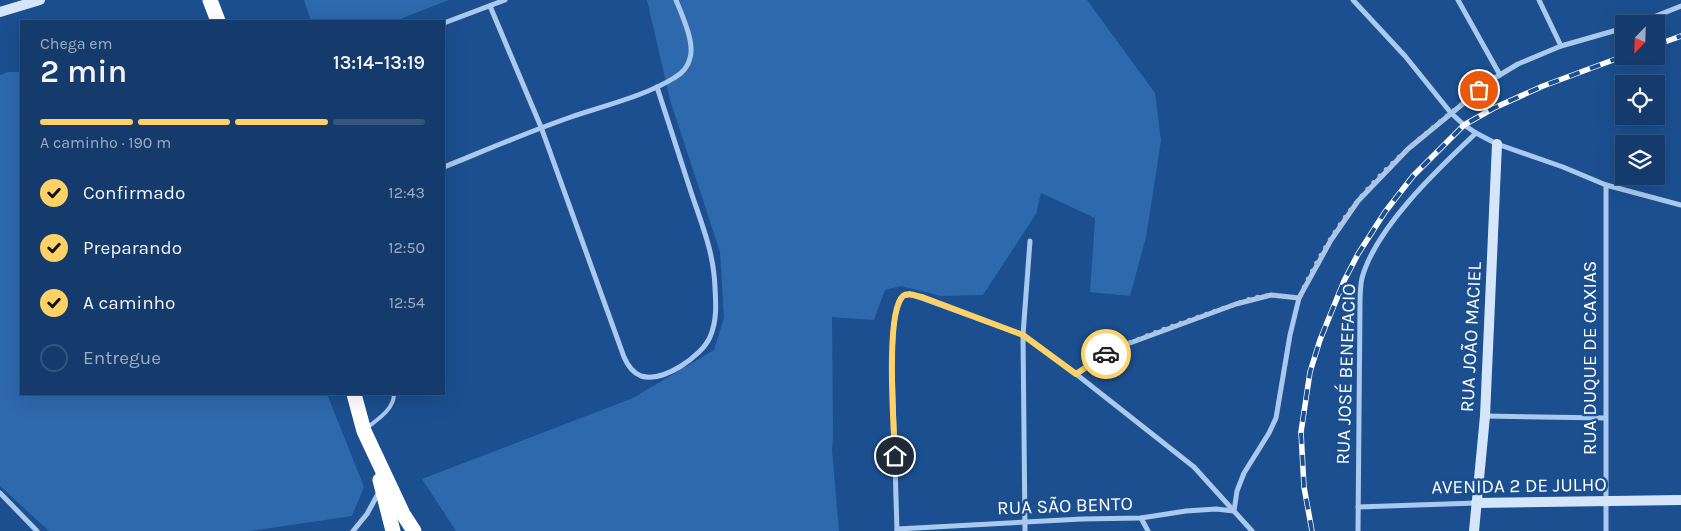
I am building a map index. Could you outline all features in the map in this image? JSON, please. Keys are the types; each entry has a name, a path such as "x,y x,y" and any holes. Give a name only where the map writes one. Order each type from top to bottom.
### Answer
{"highway":[{"path":"210,0 218,20"},
{"path":"354,395 364,430 403,514 414,531"},
{"path":"371,445 393,531"}],"street":[{"path":"0,12 40,0"},
{"path":"445,23 505,0"},
{"path":"445,167 541,127 657,87 680,75 691,58 690,40 676,0"},
{"path":"1353,0 1405,56 1452,113 1464,125 1476,133 1497,144 1563,167 1606,185 1681,205"},
{"path":"1458,0 1500,75"},
{"path":"1538,0 1561,46"},
{"path":"490,6 541,127 627,363 636,373 651,378 690,360 700,350 710,338 716,311 712,255 657,87"},
{"path":"1658,15 1681,6"},
{"name":"RUA JOSÉ BENEFACIO","path":"1234,511 1237,491 1244,473 1276,418 1290,335 1299,298 1331,240 1358,201 1408,149 1500,75 1518,64 1561,46 1615,31"},
{"name":"RUA JOSÉ BENEFACIO","path":"1358,531 1361,280 1374,249 1400,214 1430,177 1476,133"},
{"name":"RUA JOÃO MACIEL","path":"1474,531 1485,416 1497,144"},
{"name":"RUA DUQUE DE CAXIAS","path":"1606,185 1606,531"},
{"path":"1024,531 1023,335 1030,241"},
{"path":"897,530 892,364 898,308 903,296 910,294 1023,335 1076,374 1194,467 1252,531"},
{"path":"1076,374 1119,347 1236,304 1272,295 1299,298"},
{"path":"1485,416 1605,418"},
{"path":"353,531 367,514 382,486"},
{"path":"0,493 36,531"},
{"name":"AVENIDA 2 DE JULHO","path":"1358,507 1681,500"},
{"name":"RUA SÃO BENTO","path":"897,530 1024,522 1141,518 1186,511 1216,509 1234,511"},
{"path":"1141,518 1148,531"}],"lane":[{"path":"364,430 387,411 394,395"}],"shaded area":[{"path":"304,0 449,0 398,20 311,20"},
{"path":"647,0 1087,0 1155,93 1161,141 1146,237 1130,296 1090,292 1095,218 1041,193 1036,214 983,295 941,296 901,286 885,290 874,320 832,317 832,450 839,531 456,531 422,479 633,398 714,350 724,318 720,252 670,100"},
{"path":"8,72 20,72 20,395 327,395 364,487 352,516 251,531 49,531 0,486 0,75"}],"railway":[{"path":"1665,42 1681,36"},
{"path":"1312,531 1304,487 1301,432 1310,372 1320,340 1344,281 1358,254 1385,212 1413,176 1464,125 1494,108 1543,86 1615,59"}],"way so far":[{"path":"1106,354 1167,328 1253,298 1272,295 1299,298 1331,240 1358,201 1408,149 1479,90"}],"route":[{"path":"895,456 893,340 898,308 903,296 910,294 922,297 1023,335 1076,374 1106,354"}]}
